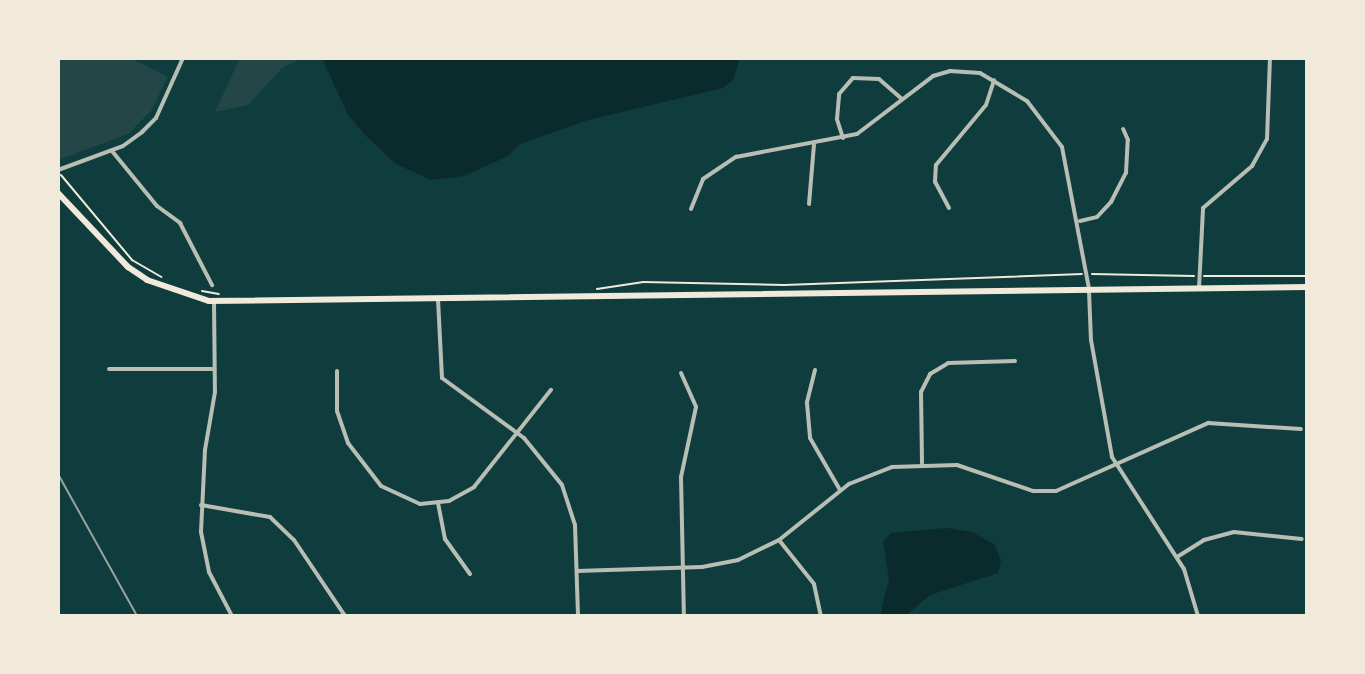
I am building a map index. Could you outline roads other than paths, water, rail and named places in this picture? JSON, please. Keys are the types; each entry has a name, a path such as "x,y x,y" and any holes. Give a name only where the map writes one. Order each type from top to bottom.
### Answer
{"main road":[{"path":"58,193 128,267 147,280 214,302 1307,287"}],"street":[{"path":"58,170 112,150 156,118 183,58"},
{"path":"1199,288 1203,208 1252,166 1267,139 1270,58"},
{"path":"691,209 703,179 736,157 814,145 857,134 902,99 950,71 994,80 1027,101 1062,147 1080,221 1088,274 1101,410 1117,467 1177,557 1193,587 1198,616"},
{"path":"843,138 837,119 839,94 853,78 879,79 902,99"},
{"path":"949,208 935,182 936,165 986,105 994,80"},
{"path":"1080,221 1097,217 1111,202 1126,173 1128,140 1123,129"},
{"path":"809,204 814,145"},
{"path":"112,150 157,206 180,223 212,285"},
{"path":"438,299 442,378 518,433 539,452 562,485 575,525 578,616"},
{"path":"214,302 214,369 201,505 203,552 232,616"},
{"path":"922,463 921,392 930,374 948,363 1015,361"},
{"path":"109,369 214,369"},
{"path":"815,370 807,403 810,438 840,490"},
{"path":"337,371 342,433 372,475 406,501 438,503 474,487 551,390"},
{"path":"681,373 696,407 681,477 684,616"},
{"path":"577,571 681,568 738,560 779,540 840,490 867,475 922,463 980,469 1045,492 1117,467 1208,423 1301,429"},
{"path":"438,503 445,539 470,574"},
{"path":"201,505 270,517 294,540 345,616"},
{"path":"1177,557 1204,540 1234,532 1302,539"},
{"path":"779,540 814,584 821,616"}],"railway":[{"path":"58,474 137,616"}]}
